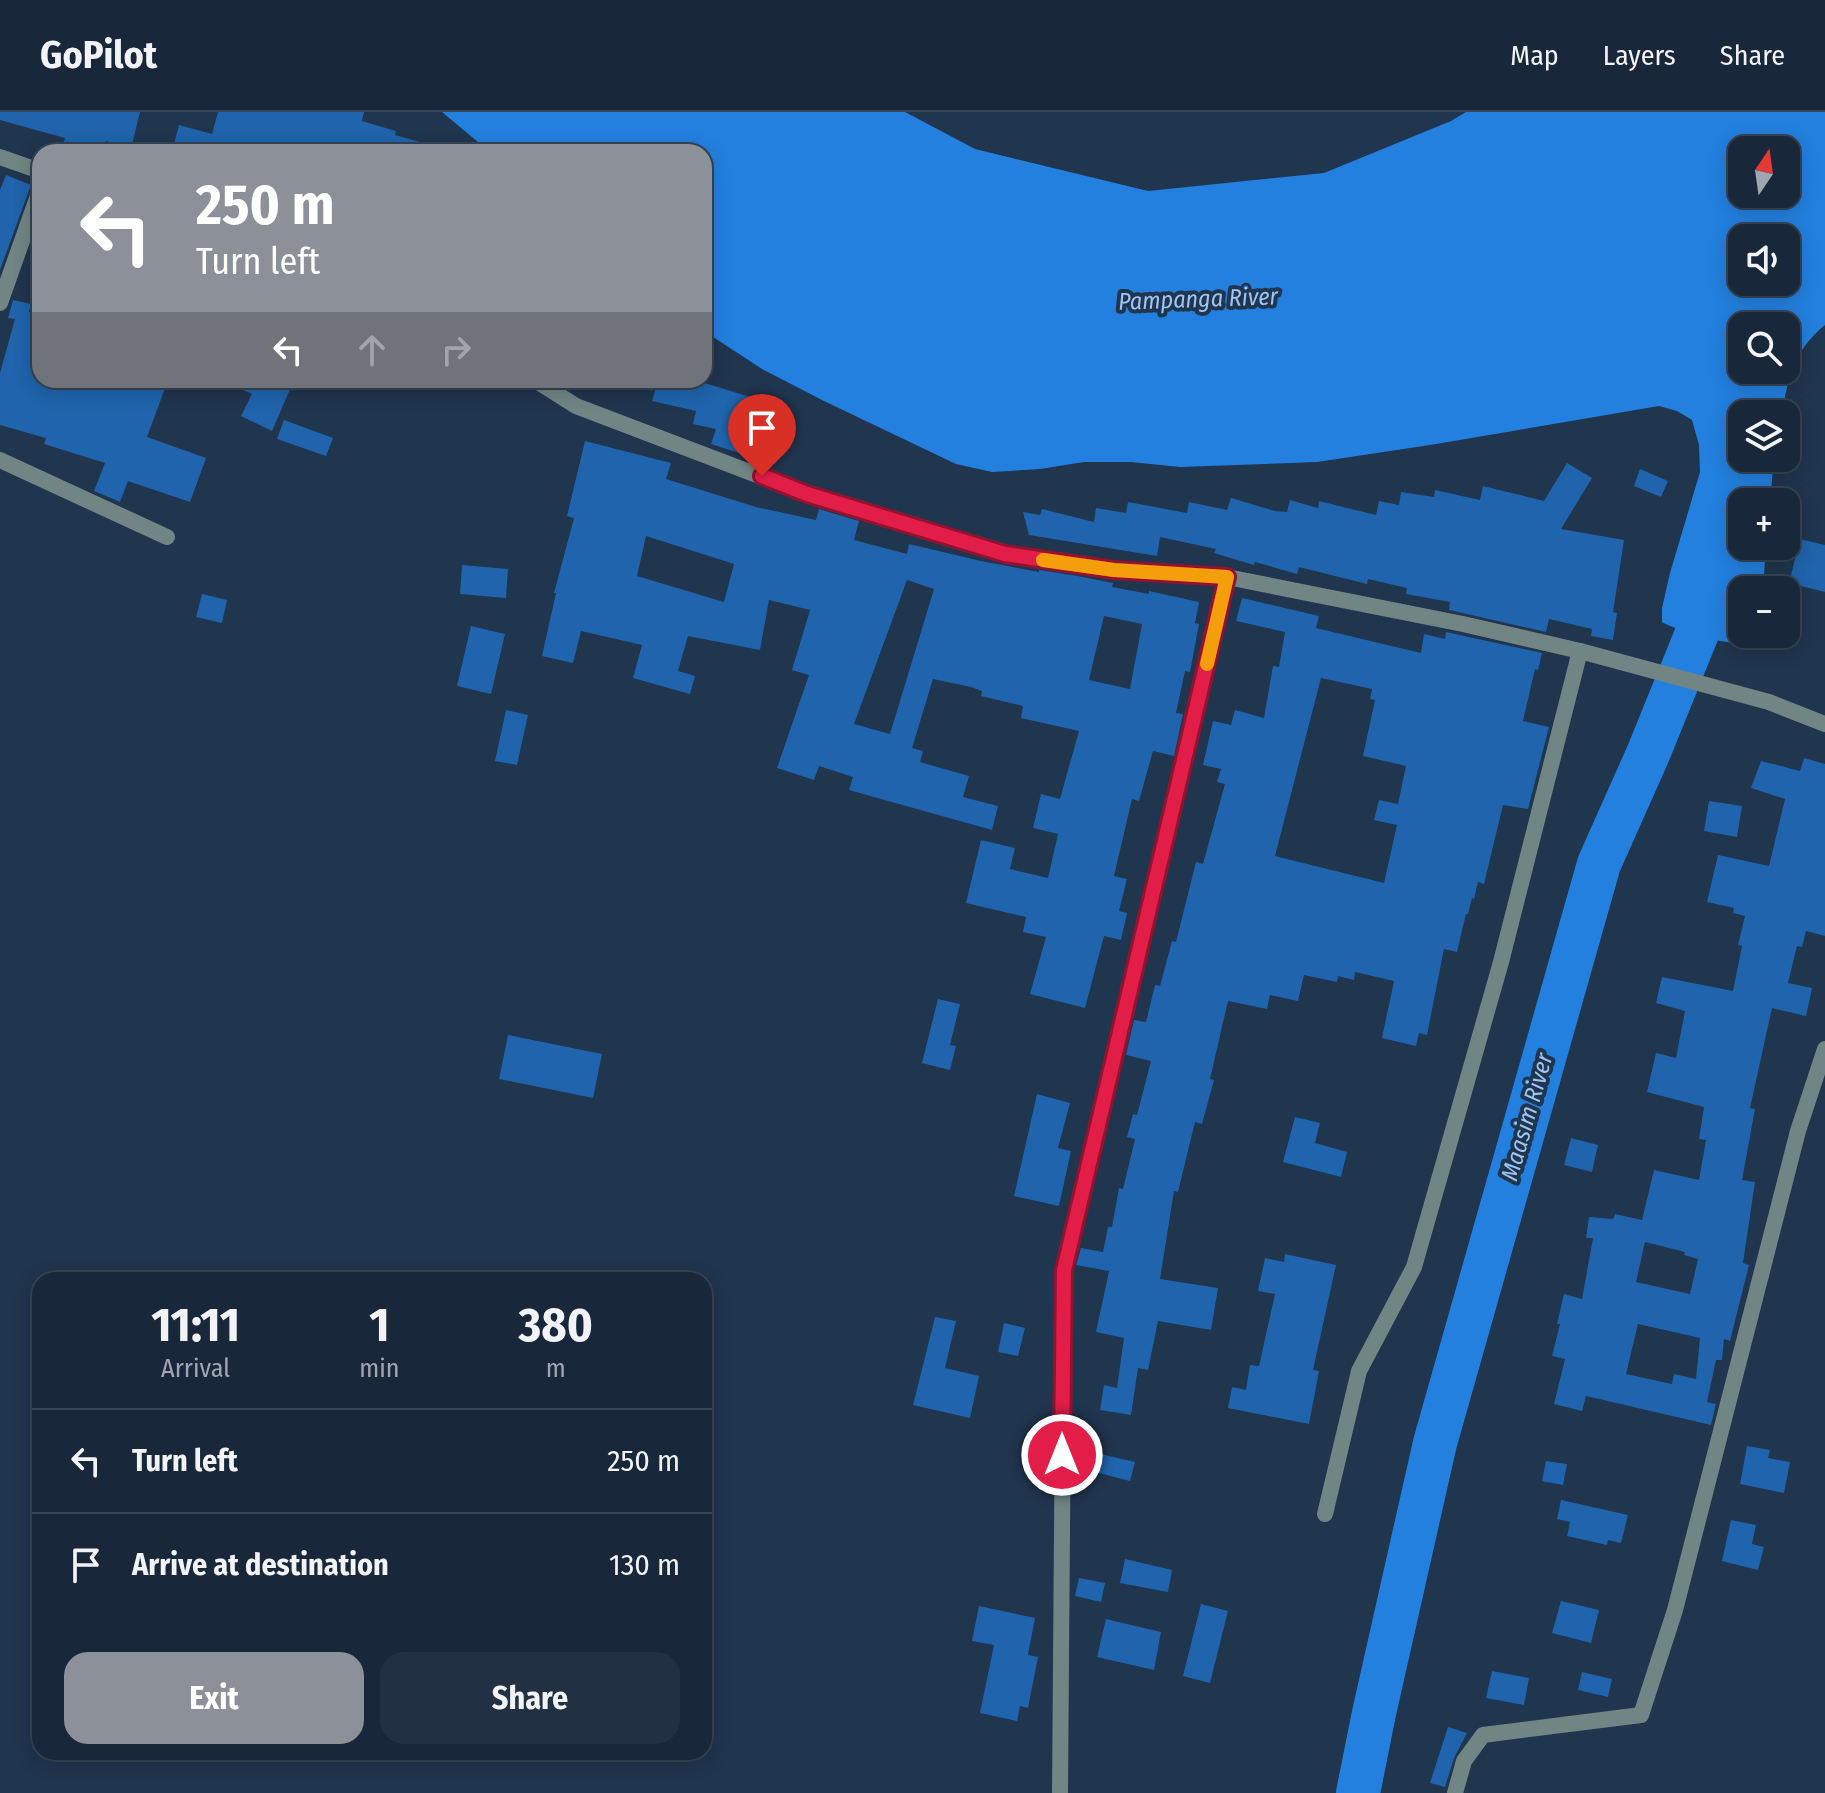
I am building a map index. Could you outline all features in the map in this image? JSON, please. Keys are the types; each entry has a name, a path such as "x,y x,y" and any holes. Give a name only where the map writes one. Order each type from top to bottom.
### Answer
{"street":[{"path":"0,157 32,168"},
{"path":"0,303 32,213"},
{"path":"548,388 576,406 807,494 1005,554 1114,570 1227,577 1580,651 1769,702 1825,724"},
{"path":"0,460 167,537"},
{"path":"1060,1793 1064,1270 1227,577"},
{"path":"1325,1514 1359,1371 1414,1267 1501,962 1580,651"},
{"path":"1455,1793 1464,1761 1483,1735 1641,1715 1675,1610 1798,1131 1825,1049"}],"water":[{"name":"Pampanga River","path":"442,112 905,112 975,149 1148,191 1324,173 1466,112 1825,112 1825,325 1800,354 1800,312 1728,312 1728,384 1788,384 1785,400 1728,400 1728,472 1773,472 1771,488 1728,488 1728,560 1765,560 1764,576 1728,576 1728,642 1662,622 1670,573 1700,472 1699,445 1692,420 1677,411 1659,406 1317,462 1180,467 1131,462 1084,462 992,472 956,464 762,369 712,336 712,144 480,144"}],"building":[{"path":"0,112 140,112 132,144 106,141 105,144 63,144 65,138 0,120"},
{"path":"218,112 364,112 362,121 427,144 174,144 179,125 212,134"},
{"path":"6,175 31,185 0,270 0,190"},
{"path":"13,300 31,304 32,388 165,388 147,437 206,458 190,502 128,481 120,502 94,491 105,463 44,444 46,438 0,425 0,373 15,319 8,318"},
{"path":"712,385 763,401 756,423 771,428 763,453 747,448 745,455 711,444 716,429 693,424 696,411 652,401 656,388 712,388"},
{"path":"239,388 291,388 272,431 241,416 252,394"},
{"path":"284,420 333,438 326,456 277,439"},
{"path":"585,441 671,463 666,479 756,507 816,520 819,509 859,521 854,540 907,554 909,544 981,561 1078,576 1113,583 1112,587 1199,602 1195,623 1199,624 1190,672 1185,671 1176,713 1183,714 1174,756 1153,751 1139,801 1132,799 1114,876 1127,879 1119,911 1127,913 1121,940 1104,936 1085,1008 1030,994 1046,937 1023,932 1026,917 966,903 981,840 1015,848 1010,869 1048,878 1058,834 1033,828 1041,794 1060,799 1079,731 1021,718 1023,706 981,696 982,691 971,687 933,679 912,748 923,751 920,762 969,776 963,797 998,806 992,830 849,790 853,777 819,766 814,780 777,768 809,675 792,670 810,610 769,600 760,650 688,636 678,671 695,676 690,694 633,678 642,645 581,631 573,663 542,656 554,593 574,518 567,516","holes":["646,536 734,564 724,602 637,576","907,580 934,589 890,734 854,724","1104,616 1142,624 1130,689 1089,680"]},
{"path":"1567,463 1592,478 1561,529 1624,540 1613,612 1617,613 1613,640 1591,636 1592,629 1549,619 1546,632 1449,610 1450,602 1406,594 1407,588 1368,579 1367,584 1299,567 1297,574 1214,553 1216,549 1160,537 1157,556 1029,535 1023,512 1040,515 1042,509 1094,522 1096,508 1126,513 1128,502 1187,513 1189,502 1227,510 1231,498 1275,511 1287,512 1290,500 1318,508 1319,501 1376,515 1379,501 1399,505 1401,492 1434,497 1435,490 1480,500 1483,486 1544,501"},
{"path":"1640,469 1668,481 1661,497 1634,486"},
{"path":"1800,539 1825,545 1825,592 1800,586 1800,576 1791,576 1795,560 1800,560"},
{"path":"462,565 508,569 506,598 460,594"},
{"path":"202,594 227,600 222,623 196,617"},
{"path":"1242,598 1319,616 1316,628 1421,653 1424,634 1445,639 1446,632 1542,653 1538,670 1535,669 1523,721 1549,727 1528,809 1503,805 1484,884 1478,882 1457,952 1444,949 1427,1035 1419,1033 1416,1046 1382,1038 1394,981 1355,972 1354,980 1338,976 1337,982 1304,975 1298,1001 1270,995 1267,1009 1228,1001 1210,1079 1214,1080 1202,1124 1195,1122 1178,1192 1174,1191 1160,1279 1218,1288 1211,1330 1158,1321 1148,1370 1138,1368 1131,1415 1100,1410 1104,1385 1117,1388 1124,1338 1096,1332 1109,1271 1076,1265 1081,1248 1103,1252 1108,1227 1112,1227 1119,1188 1123,1189 1135,1139 1127,1137 1133,1114 1137,1115 1151,1061 1126,1055 1134,1020 1146,1022 1155,985 1160,986 1172,941 1176,942 1196,862 1203,864 1225,784 1217,782 1221,769 1203,765 1213,721 1231,725 1235,710 1264,718 1273,666 1279,667 1285,632 1236,621","holes":["1321,678 1372,689 1370,699 1375,700 1363,756 1406,766 1398,804 1379,800 1374,820 1397,825 1384,883 1275,856"]},
{"path":"471,626 505,634 491,694 457,686"},
{"path":"506,710 528,715 517,765 495,761"},
{"path":"1804,758 1825,764 1825,936 1806,931 1802,947 1797,946 1788,983 1812,988 1806,1016 1772,1008 1750,1108 1755,1109 1742,1180 1755,1182 1743,1263 1749,1265 1730,1341 1724,1339 1722,1360 1716,1360 1707,1402 1716,1404 1711,1425 1586,1396 1582,1411 1554,1404 1565,1359 1552,1356 1560,1324 1557,1324 1564,1294 1582,1299 1593,1238 1586,1238 1589,1217 1613,1219 1615,1214 1642,1220 1654,1170 1699,1180 1706,1140 1699,1139 1704,1107 1647,1092 1656,1053 1676,1058 1685,1011 1656,1003 1662,977 1733,991 1745,916 1733,913 1734,908 1707,902 1718,855 1769,866 1785,799 1751,788 1761,761 1800,771","holes":["1645,1242 1685,1252 1684,1255 1698,1259 1690,1294 1636,1282","1638,1324 1700,1338 1696,1379 1674,1374 1672,1384 1626,1374"]},
{"path":"1709,801 1742,806 1737,837 1704,831"},
{"path":"938,999 960,1004 950,1045 956,1046 950,1070 922,1063"},
{"path":"508,1035 602,1054 593,1098 499,1079"},
{"path":"1037,1094 1070,1103 1058,1148 1071,1151 1059,1206 1014,1196"},
{"path":"1295,1117 1320,1123 1315,1143 1347,1152 1341,1177 1283,1162"},
{"path":"1571,1138 1598,1145 1592,1172 1564,1165"},
{"path":"1285,1254 1336,1265 1313,1370 1319,1371 1309,1424 1228,1408 1232,1387 1246,1390 1250,1365 1259,1366 1275,1294 1258,1291 1265,1258 1284,1262"},
{"path":"935,1317 956,1321 945,1368 979,1376 970,1418 913,1405"},
{"path":"1004,1323 1025,1328 1018,1356 998,1352"},
{"path":"1747,1446 1770,1450 1768,1458 1790,1462 1784,1493 1740,1484"},
{"path":"1092,1452 1135,1462 1130,1481 1087,1470"},
{"path":"1546,1461 1567,1464 1563,1485 1542,1481"},
{"path":"1561,1500 1628,1515 1621,1543 1608,1540 1607,1545 1567,1536 1570,1522 1557,1519"},
{"path":"1731,1520 1756,1525 1752,1544 1764,1547 1758,1570 1722,1561"},
{"path":"1125,1559 1172,1570 1168,1592 1120,1583"},
{"path":"1079,1578 1105,1583 1101,1602 1075,1596"},
{"path":"1561,1601 1599,1610 1591,1643 1552,1633"},
{"path":"1201,1604 1228,1611 1210,1683 1183,1676"},
{"path":"979,1606 1035,1618 1028,1655 1038,1657 1028,1708 1020,1706 1017,1721 980,1713 994,1645 972,1641"},
{"path":"1106,1619 1161,1632 1154,1670 1097,1657"},
{"path":"1492,1671 1529,1678 1524,1705 1486,1698"},
{"path":"1582,1672 1612,1679 1608,1697 1578,1690"},
{"path":"1448,1727 1467,1733 1454,1758 1445,1787 1430,1783"}],"waterway":[{"name":"Maasim River","path":"1358,1793 1435,1443 1599,864 1648,754 1719,579"}],"slow traffic":[{"path":"1043,560 1114,570 1227,577 1207,664"}],"route":[{"path":"762,476 866,513 1005,554 1114,570 1227,577 1064,1270 1062,1455"}]}
